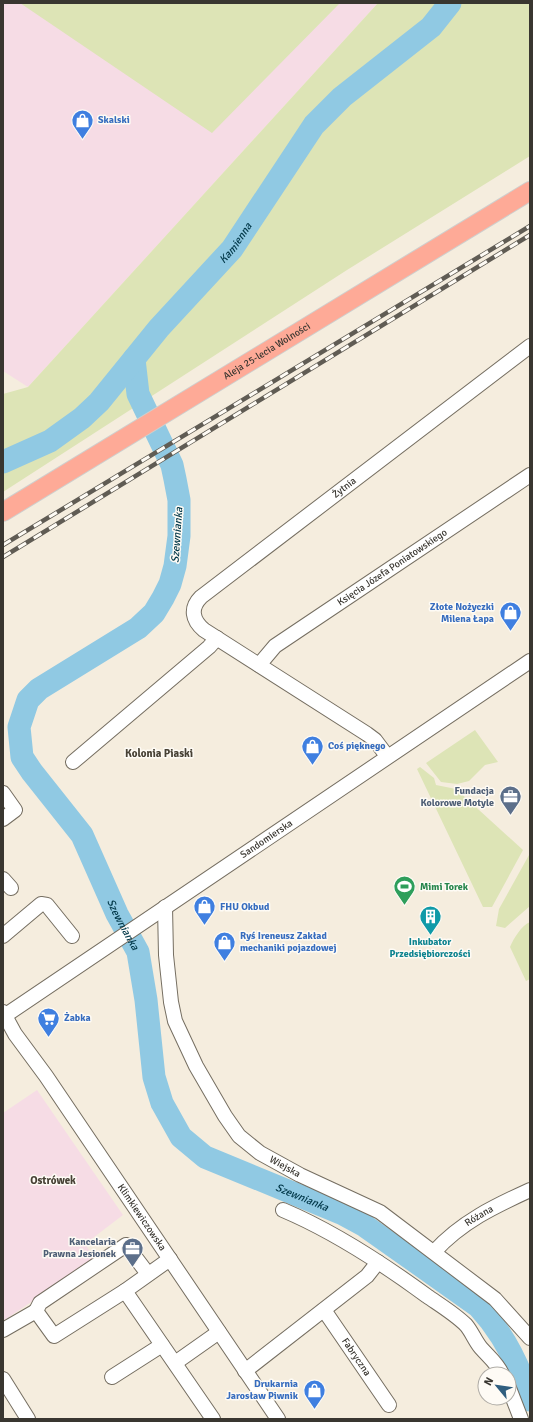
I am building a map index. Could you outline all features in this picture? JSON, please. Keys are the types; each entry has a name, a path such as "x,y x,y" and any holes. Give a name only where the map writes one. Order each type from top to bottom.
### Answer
{"main road":[{"name":"Aleja 25-lecia Wolności","path":"3,512 530,191"}],"street":[{"name":"Żytnia","path":"217,638 202,627 194,618 193,609 198,600 530,346"},
{"name":"Księcia Józefa Poniatowskiego","path":"259,665 275,646 530,475"},
{"path":"73,762 209,647 217,638 375,740 387,756"},
{"name":"Sandomierska","path":"4,1015 530,661"},
{"path":"3,793 15,810 3,820"},
{"path":"3,936 42,904 47,905 72,936"},
{"name":"Wiejska","path":"165,907 165,941 168,978 175,1021 196,1066 225,1116 239,1136 260,1153 300,1175 380,1212 495,1299 530,1338"},
{"name":"Klimkiewiczowska","path":"4,1015 15,1034 37,1064 219,1332 274,1418"},
{"name":"Różana","path":"434,1252 444,1241 468,1222 492,1207 530,1190"},
{"path":"283,1210 320,1227 393,1271 466,1326 480,1347 498,1366"},
{"path":"3,1330 36,1311 40,1303 126,1245 148,1274"},
{"path":"36,1311 54,1336 126,1291 170,1259"},
{"path":"245,1371 367,1276 378,1262"},
{"path":"126,1291 213,1419"},
{"name":"Fabryczna","path":"324,1310 389,1405"},
{"path":"175,1363 219,1332"},
{"path":"112,1377 162,1345"},
{"path":"3,1379 28,1419"},
{"path":"516,1406 521,1419"}],"shaded area":[{"path":"3,3 378,3 28,387 3,371"},
{"path":"37,1090 123,1215 85,1244 95,1259 3,1321 3,1113"}],"green space":[{"path":"20,3 340,3 212,133"},
{"path":"378,3 530,3 530,156 347,270 3,492 3,394 28,387"},
{"path":"475,730 498,762 485,765 469,781 457,784 441,782 426,763"},
{"path":"420,767 434,778 436,785 456,789 523,850 492,907 483,907 417,769"},
{"path":"529,855 530,906 505,928 496,926 499,909"},
{"path":"530,922 530,979 526,981 510,947 521,929"}],"waterway":[{"name":"Kamienna","path":"3,462 50,441 82,418 99,402 159,328 232,249 314,125 342,97 431,27 450,3"},
{"name":"Szewnianka","path":"134,359 138,394 172,465 179,500 179,536 175,566 170,584 154,613 138,628 39,689 28,700 19,727 22,757 32,772 82,835 117,914 138,952 146,1000 154,1077 162,1103 181,1137 205,1157 341,1213 365,1226 478,1306 503,1338 521,1374 530,1400"}],"railway":[{"path":"3,545 530,226"},
{"path":"3,557 530,235"}],"place":[{"name":"Skalski","path":"83,140"},
{"name":"Złote Nożyczki Milena Łapa","path":"510,632"},
{"name":"Coś pięknego","path":"313,766"},
{"name":"Fundacja Kolorowe Motyle","path":"510,816"},
{"name":"Mimi Torek","path":"404,906"},
{"name":"FHU Okbud","path":"205,926"},
{"name":"Inkubator Przedsiębiorczości","path":"430,936"},
{"name":"Ryś Ireneusz Zakład mechaniki pojazdowej","path":"224,962"},
{"name":"Żabka","path":"49,1038"},
{"name":"Kancelaria Prawna Jesionek","path":"132,1268"},
{"name":"Drukarnia Jarosław Piwnik","path":"314,1410"}],"district":[{"name":"Kolonia Piaski","path":"159,753"},
{"name":"Ostrówek","path":"53,1180"}]}
